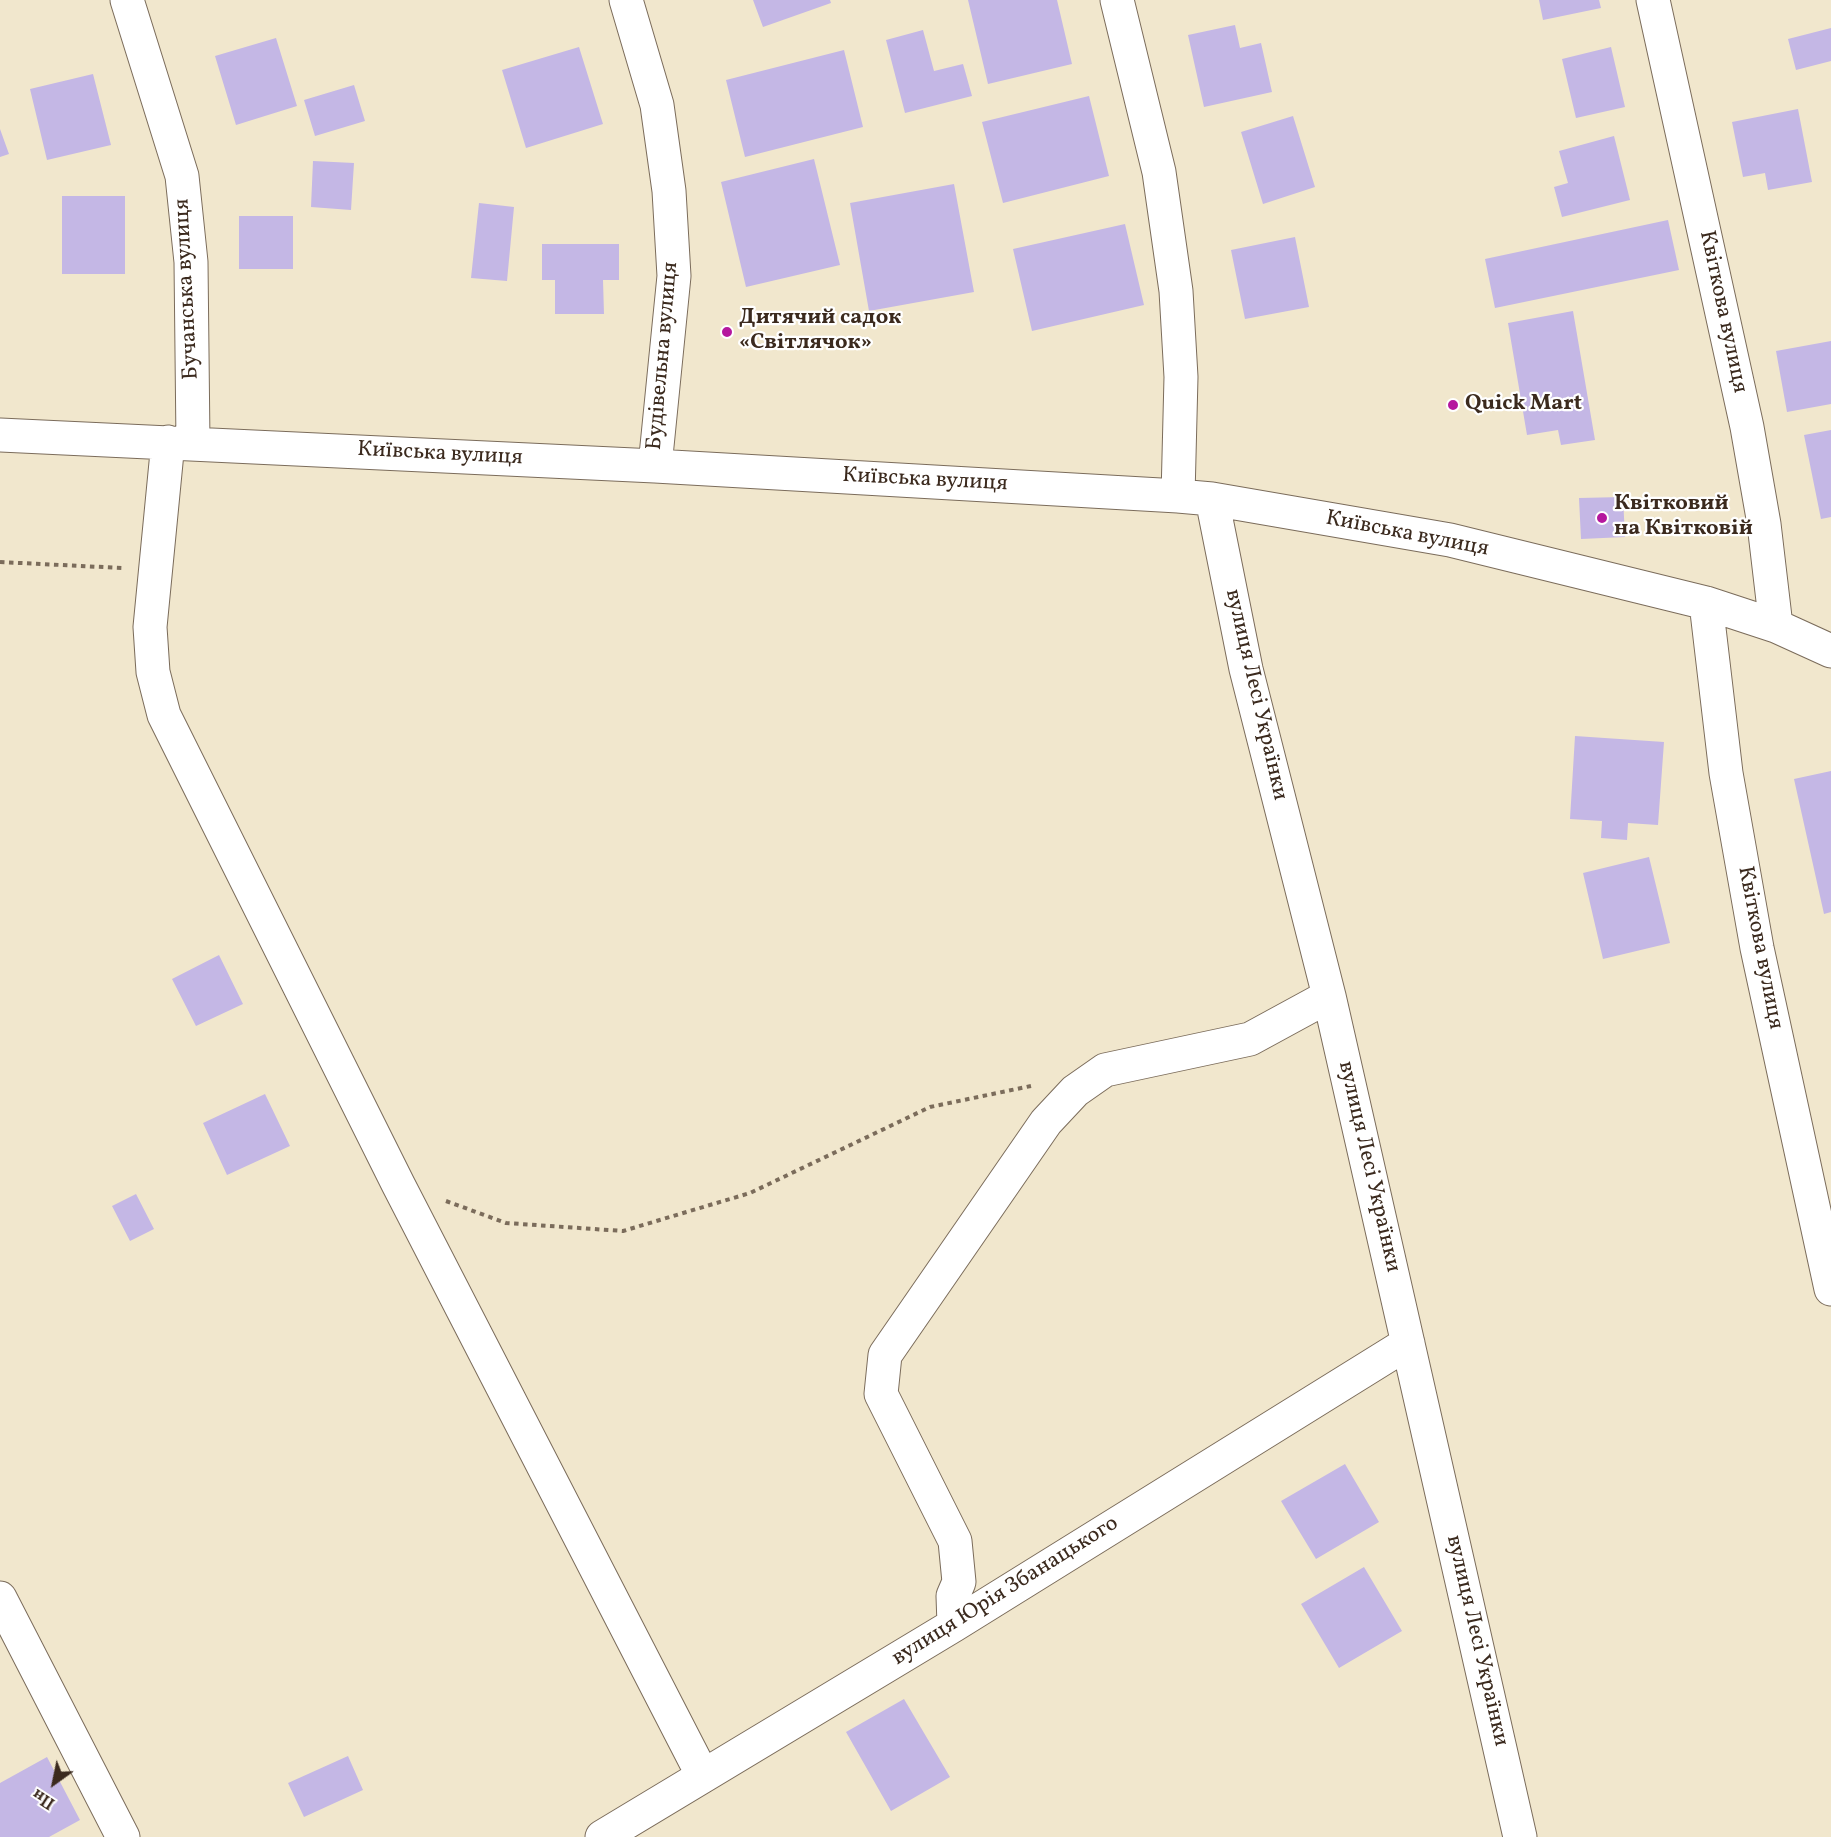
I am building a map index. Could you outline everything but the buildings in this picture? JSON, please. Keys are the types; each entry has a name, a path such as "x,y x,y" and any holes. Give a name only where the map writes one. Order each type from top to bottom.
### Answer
{"street":[{"name":"Бучанська вулиця","path":"127,0 182,176 191,262 181,443 156,570 150,627 153,672 164,715 398,1184 703,1776"},
{"name":"Будівельна вулиця","path":"626,0 657,105 669,190 674,276 655,466"},
{"path":"1117,0 1159,171 1176,291 1181,376 1178,496"},
{"name":"Квіткова вулиця","path":"1653,0 1747,427 1764,525 1776,626"},
{"name":"Київська вулиця","path":"0,435 655,466 1212,499 1450,540 1706,603 1776,626 1831,651"},
{"name":"вулиця Лесі Українки","path":"1212,499 1246,669 1329,996 1408,1343 1511,1831"},
{"name":"Квіткова вулиця","path":"1706,603 1726,774 1757,948 1831,1289"},
{"path":"954,1625 953,1596 959,1582 956,1541 881,1394 885,1355 1046,1122 1074,1091 1105,1070 1250,1039 1329,996"},
{"name":"вулиця Юрія Збанацького","path":"602,1837 954,1625 1408,1343"},
{"path":"0,1598 123,1837"}],"path":[{"path":"0,562 156,570"},
{"path":"398,1184 506,1223 623,1231 750,1193 930,1107 1035,1085"}],"place":[{"name":"Дитячий садок «Світлячок»","path":"727,332"},
{"name":"Quick Mart","path":"1453,405"},
{"name":"Квітковий на Квітковій","path":"1602,518"}]}
